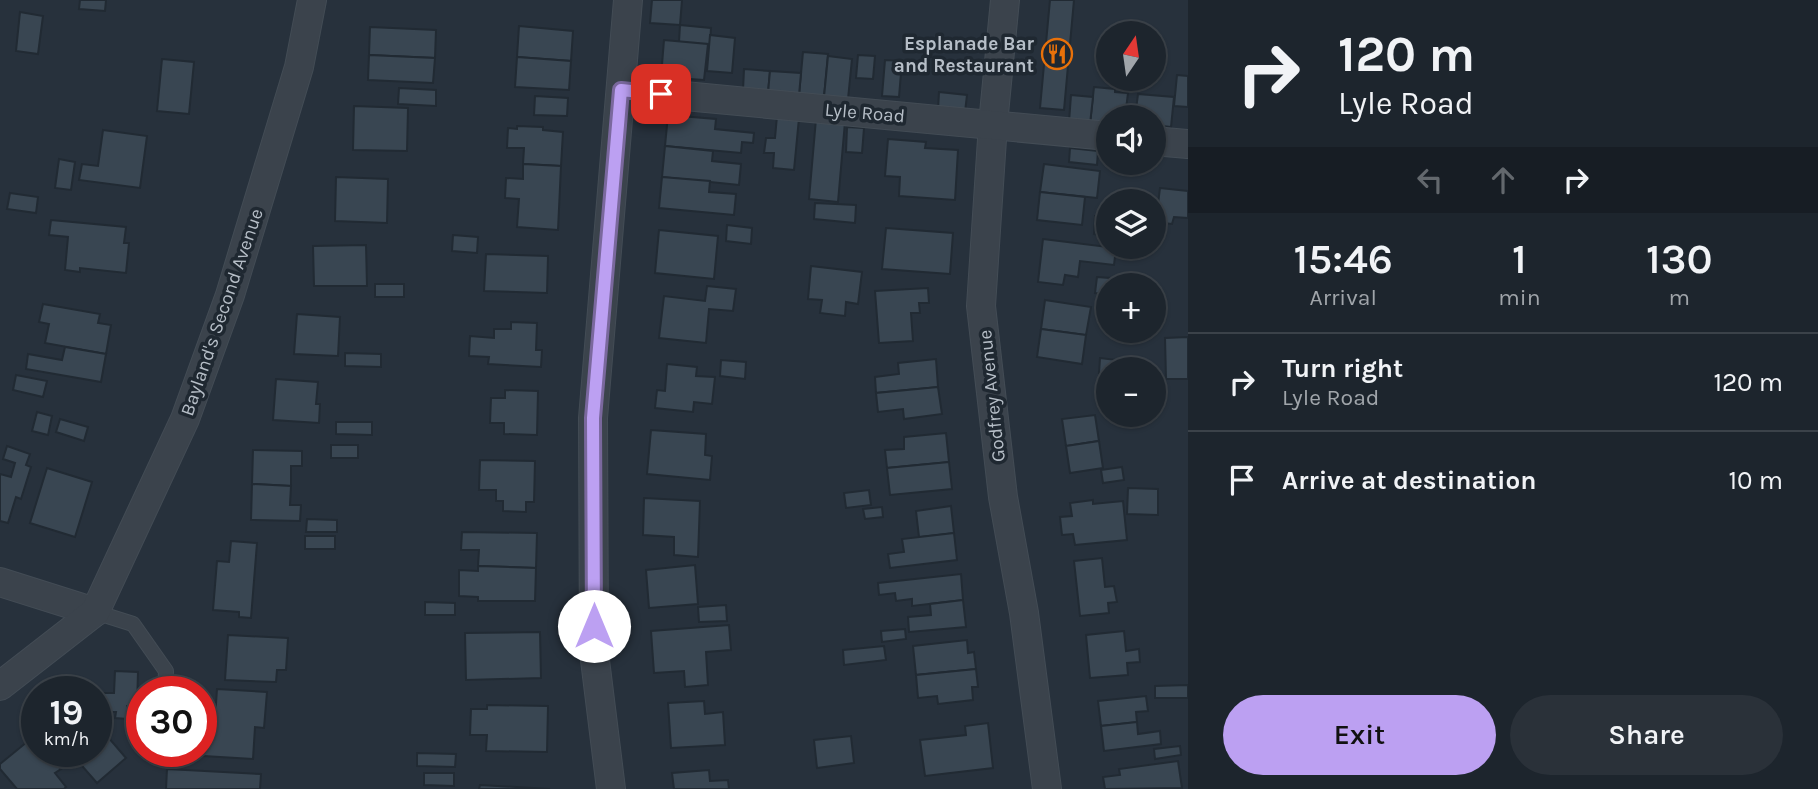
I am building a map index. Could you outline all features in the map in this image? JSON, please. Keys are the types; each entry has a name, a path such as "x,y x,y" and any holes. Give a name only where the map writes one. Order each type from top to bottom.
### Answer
{"street":[{"name":"Bayland's Second Avenue","path":"95,611 185,419 230,295 299,66 312,0"},
{"path":"611,789 594,652 593,418 628,0"},
{"name":"Godfrey Avenue","path":"1005,0 993,124 981,306 1003,496 1024,613 1047,789"},
{"name":"Lyle Road","path":"621,90 1096,135"},
{"path":"1166,142 1188,144"},
{"path":"0,582 95,611"},
{"path":"0,686 95,611"}],"lane":[{"path":"95,611 132,624 166,671 166,676"}],"building":[{"path":"80,0 106,0 105,11 79,9"},
{"path":"652,0 682,0 680,25 650,23"},
{"name":"Esplanade Bar and Restaurant","path":"1050,0 1074,0 1064,110 1040,108"},
{"path":"20,12 43,16 38,54 16,51"},
{"path":"680,25 711,28 710,45 679,42"},
{"path":"519,26 573,31 571,61 517,57"},
{"path":"370,27 436,30 435,58 369,55"},
{"path":"710,35 735,38 732,73 707,71"},
{"path":"664,40 708,44 704,80 661,77"},
{"path":"803,52 828,54 824,97 799,95"},
{"path":"369,55 435,58 433,83 368,80"},
{"path":"858,55 875,56 873,79 856,78"},
{"path":"828,56 852,59 848,99 824,97"},
{"path":"517,57 571,61 569,90 515,87"},
{"path":"162,59 194,62 189,114 157,111"},
{"path":"885,60 902,61 899,97 882,96"},
{"path":"744,69 770,71 768,93 743,90"},
{"path":"770,71 801,73 799,95 768,93"},
{"path":"1177,75 1188,76 1188,107 1174,106"},
{"path":"1094,87 1096,91 1128,93 1126,105 1096,105 1096,125 1090,124"},
{"path":"399,88 436,90 436,106 398,104"},
{"path":"939,92 967,95 965,112 938,110"},
{"path":"1138,94 1174,97 1171,127 1166,126 1166,105 1137,105"},
{"path":"1071,95 1093,97 1090,124 1069,122"},
{"path":"535,96 568,98 567,116 534,115"},
{"path":"354,106 408,108 407,151 353,150"},
{"path":"668,115 716,119 715,129 754,133 753,143 742,142 741,153 665,146"},
{"path":"777,116 799,118 794,170 773,168 774,153 764,153 766,138 775,138"},
{"path":"816,119 845,122 838,202 809,199"},
{"path":"517,126 543,127 543,130 563,132 561,166 523,164 524,148 507,148 508,128 517,129"},
{"path":"847,127 864,128 862,153 846,152"},
{"path":"103,130 147,136 140,188 79,180 82,164 98,166"},
{"path":"888,139 926,142 925,148 958,150 955,200 899,196 900,177 885,176"},
{"path":"665,146 713,151 712,161 741,164 739,185 662,177"},
{"path":"1070,148 1096,151 1096,165 1069,162"},
{"path":"59,159 75,162 71,190 55,188"},
{"path":"523,164 561,166 558,230 517,227 519,199 505,198 506,178 523,179"},
{"path":"1044,164 1096,170 1096,175 1100,175 1096,198 1040,192"},
{"path":"336,177 388,179 387,223 335,221"},
{"path":"662,177 710,181 709,192 736,194 734,215 659,208"},
{"path":"1160,188 1188,191 1188,218 1174,217 1172,224 1166,223 1166,189"},
{"path":"1040,192 1085,197 1082,225 1037,220"},
{"path":"10,193 38,197 36,213 7,209"},
{"path":"815,203 856,205 855,223 814,219"},
{"path":"51,220 126,227 124,243 129,243 126,273 80,268 80,272 65,270 68,237 49,235"},
{"path":"727,225 752,228 751,244 726,241"},
{"path":"886,228 953,233 950,274 882,269"},
{"path":"659,230 718,236 714,279 655,273"},
{"path":"453,235 478,237 477,253 452,251"},
{"path":"1043,239 1096,246 1096,259 1115,259 1114,265 1080,261 1078,277 1065,275 1063,285 1038,282"},
{"path":"366,245 367,286 314,286 313,246"},
{"path":"486,254 548,256 547,293 484,291"},
{"path":"811,266 862,272 858,304 846,302 845,316 820,313 822,300 808,299"},
{"path":"375,284 404,284 404,297 375,297"},
{"path":"707,286 736,289 733,311 709,309 706,343 659,338 664,296 705,301"},
{"path":"928,288 929,303 919,303 920,313 911,313 913,341 879,343 875,291"},
{"path":"1045,300 1091,307 1086,335 1041,329"},
{"path":"43,304 100,314 98,323 111,325 106,354 45,343 49,324 39,322"},
{"path":"297,314 340,317 338,356 294,354"},
{"path":"511,322 537,323 536,350 542,350 541,367 488,364 489,357 469,356 470,336 494,338 494,329 511,329"},
{"path":"1041,329 1086,335 1082,364 1037,357"},
{"path":"1188,337 1188,379 1166,379 1166,338"},
{"path":"65,347 106,354 101,382 26,369 28,354 62,360"},
{"path":"345,353 381,354 381,367 345,366"},
{"path":"936,359 938,387 876,393 875,377 899,374 898,363"},
{"path":"721,360 746,362 745,379 720,376"},
{"path":"667,364 697,367 696,376 715,377 712,404 694,402 693,412 655,408 657,390 665,391"},
{"path":"16,375 47,381 43,397 13,390"},
{"path":"276,379 318,382 316,404 320,404 319,423 273,420"},
{"path":"938,387 942,414 904,419 903,409 878,412 876,393"},
{"path":"505,390 538,391 537,435 504,434 504,423 490,423 491,398 505,398"},
{"path":"37,412 52,416 48,435 32,431"},
{"path":"1095,415 1099,441 1066,446 1062,419"},
{"path":"60,419 88,427 84,441 56,432"},
{"path":"336,422 372,422 372,435 336,434"},
{"path":"651,430 706,434 705,455 712,456 710,480 647,474"},
{"path":"946,433 949,462 887,468 885,450 904,449 904,437"},
{"path":"1099,441 1103,468 1070,473 1066,446"},
{"path":"331,445 358,445 358,458 331,458"},
{"path":"7,446 30,454 26,465 31,467 21,499 16,497 8,523 0,521 0,474 11,477 15,463 3,459"},
{"path":"253,450 302,451 302,466 291,466 291,486 252,484"},
{"path":"480,460 535,461 534,502 526,502 526,512 503,511 503,501 496,501 496,490 479,490"},
{"path":"949,462 952,489 890,495 887,468"},
{"path":"1122,467 1124,480 1103,483 1101,470"},
{"path":"47,468 92,482 75,537 30,523"},
{"path":"252,484 291,486 290,505 301,505 300,521 251,520"},
{"path":"1128,488 1158,489 1158,515 1127,514"},
{"path":"869,490 871,505 846,508 844,493"},
{"path":"644,498 700,501 698,557 674,555 674,537 643,535"},
{"path":"1093,500 1093,504 1123,501 1127,540 1075,545 1073,534 1062,535 1060,517 1072,516 1070,503"},
{"path":"951,506 954,533 919,537 916,511"},
{"path":"882,507 883,517 865,519 863,509"},
{"path":"307,519 337,520 337,532 306,532"},
{"path":"462,532 537,533 536,568 478,566 479,550 461,550"},
{"path":"954,533 957,560 890,568 888,554 904,552 902,539"},
{"path":"305,536 335,536 335,549 305,549"},
{"path":"231,541 257,543 251,618 239,617 239,612 213,610 217,561 229,562"},
{"path":"1102,558 1105,587 1114,586 1117,602 1108,603 1109,613 1080,616 1074,561"},
{"path":"695,565 698,604 649,608 646,570"},
{"path":"478,566 536,568 535,601 478,601 478,597 459,596 459,570 478,571"},
{"path":"961,574 963,600 912,606 912,599 896,601 895,593 879,595 878,583"},
{"path":"963,600 966,627 909,632 908,617 931,615 930,604"},
{"path":"425,602 455,603 455,615 425,615"},
{"path":"726,605 727,621 699,622 698,607"},
{"path":"729,625 731,650 706,652 708,685 685,687 684,671 654,673 651,631"},
{"path":"905,629 906,639 882,642 881,631"},
{"path":"1124,631 1126,651 1139,649 1140,662 1127,663 1128,675 1090,678 1086,635"},
{"path":"540,632 541,678 466,680 465,633"},
{"path":"228,635 288,638 286,670 277,670 276,682 225,680"},
{"path":"967,640 968,653 974,652 976,669 916,675 913,646"},
{"path":"884,646 886,660 844,665 843,650"},
{"path":"976,669 978,687 972,687 973,700 938,704 937,696 918,698 916,675"},
{"path":"115,671 138,672 138,676 126,676 126,719 115,718 116,712 112,712"},
{"path":"1188,685 1188,698 1155,698 1155,686"},
{"path":"217,689 267,692 264,728 255,727 253,759 217,757"},
{"path":"1146,696 1148,711 1136,712 1137,722 1101,726 1098,701"},
{"path":"704,701 705,714 723,712 725,745 671,748 668,703"},
{"path":"487,705 548,706 547,752 486,751 487,735 470,735 471,709 487,709"},
{"path":"1137,722 1138,734 1160,731 1161,744 1104,751 1101,726"},
{"path":"988,723 993,768 925,776 920,740 966,735 965,726"},
{"path":"851,736 854,763 817,768 814,740"},
{"path":"112,742 126,758 97,783 83,767 112,767"},
{"path":"1180,746 1181,755 1155,759 1154,749"},
{"path":"21,747 21,767 59,767 61,769 55,773 66,787 17,789 0,769 0,764"},
{"path":"417,753 456,754 455,767 417,766"},
{"path":"1178,761 1182,788 1105,789 1103,777 1120,775 1119,769"},
{"path":"167,769 261,774 260,789 166,789"},
{"path":"709,770 710,781 728,780 729,789 674,789 672,773"},
{"path":"424,773 454,773 454,786 424,785"},
{"path":"480,785 550,789 479,789"}],"place":[{"name":"Esplanade Bar and Restaurant","path":"1057,54"}],"route":[{"path":"594,626 593,418 621,90 661,94"}]}
